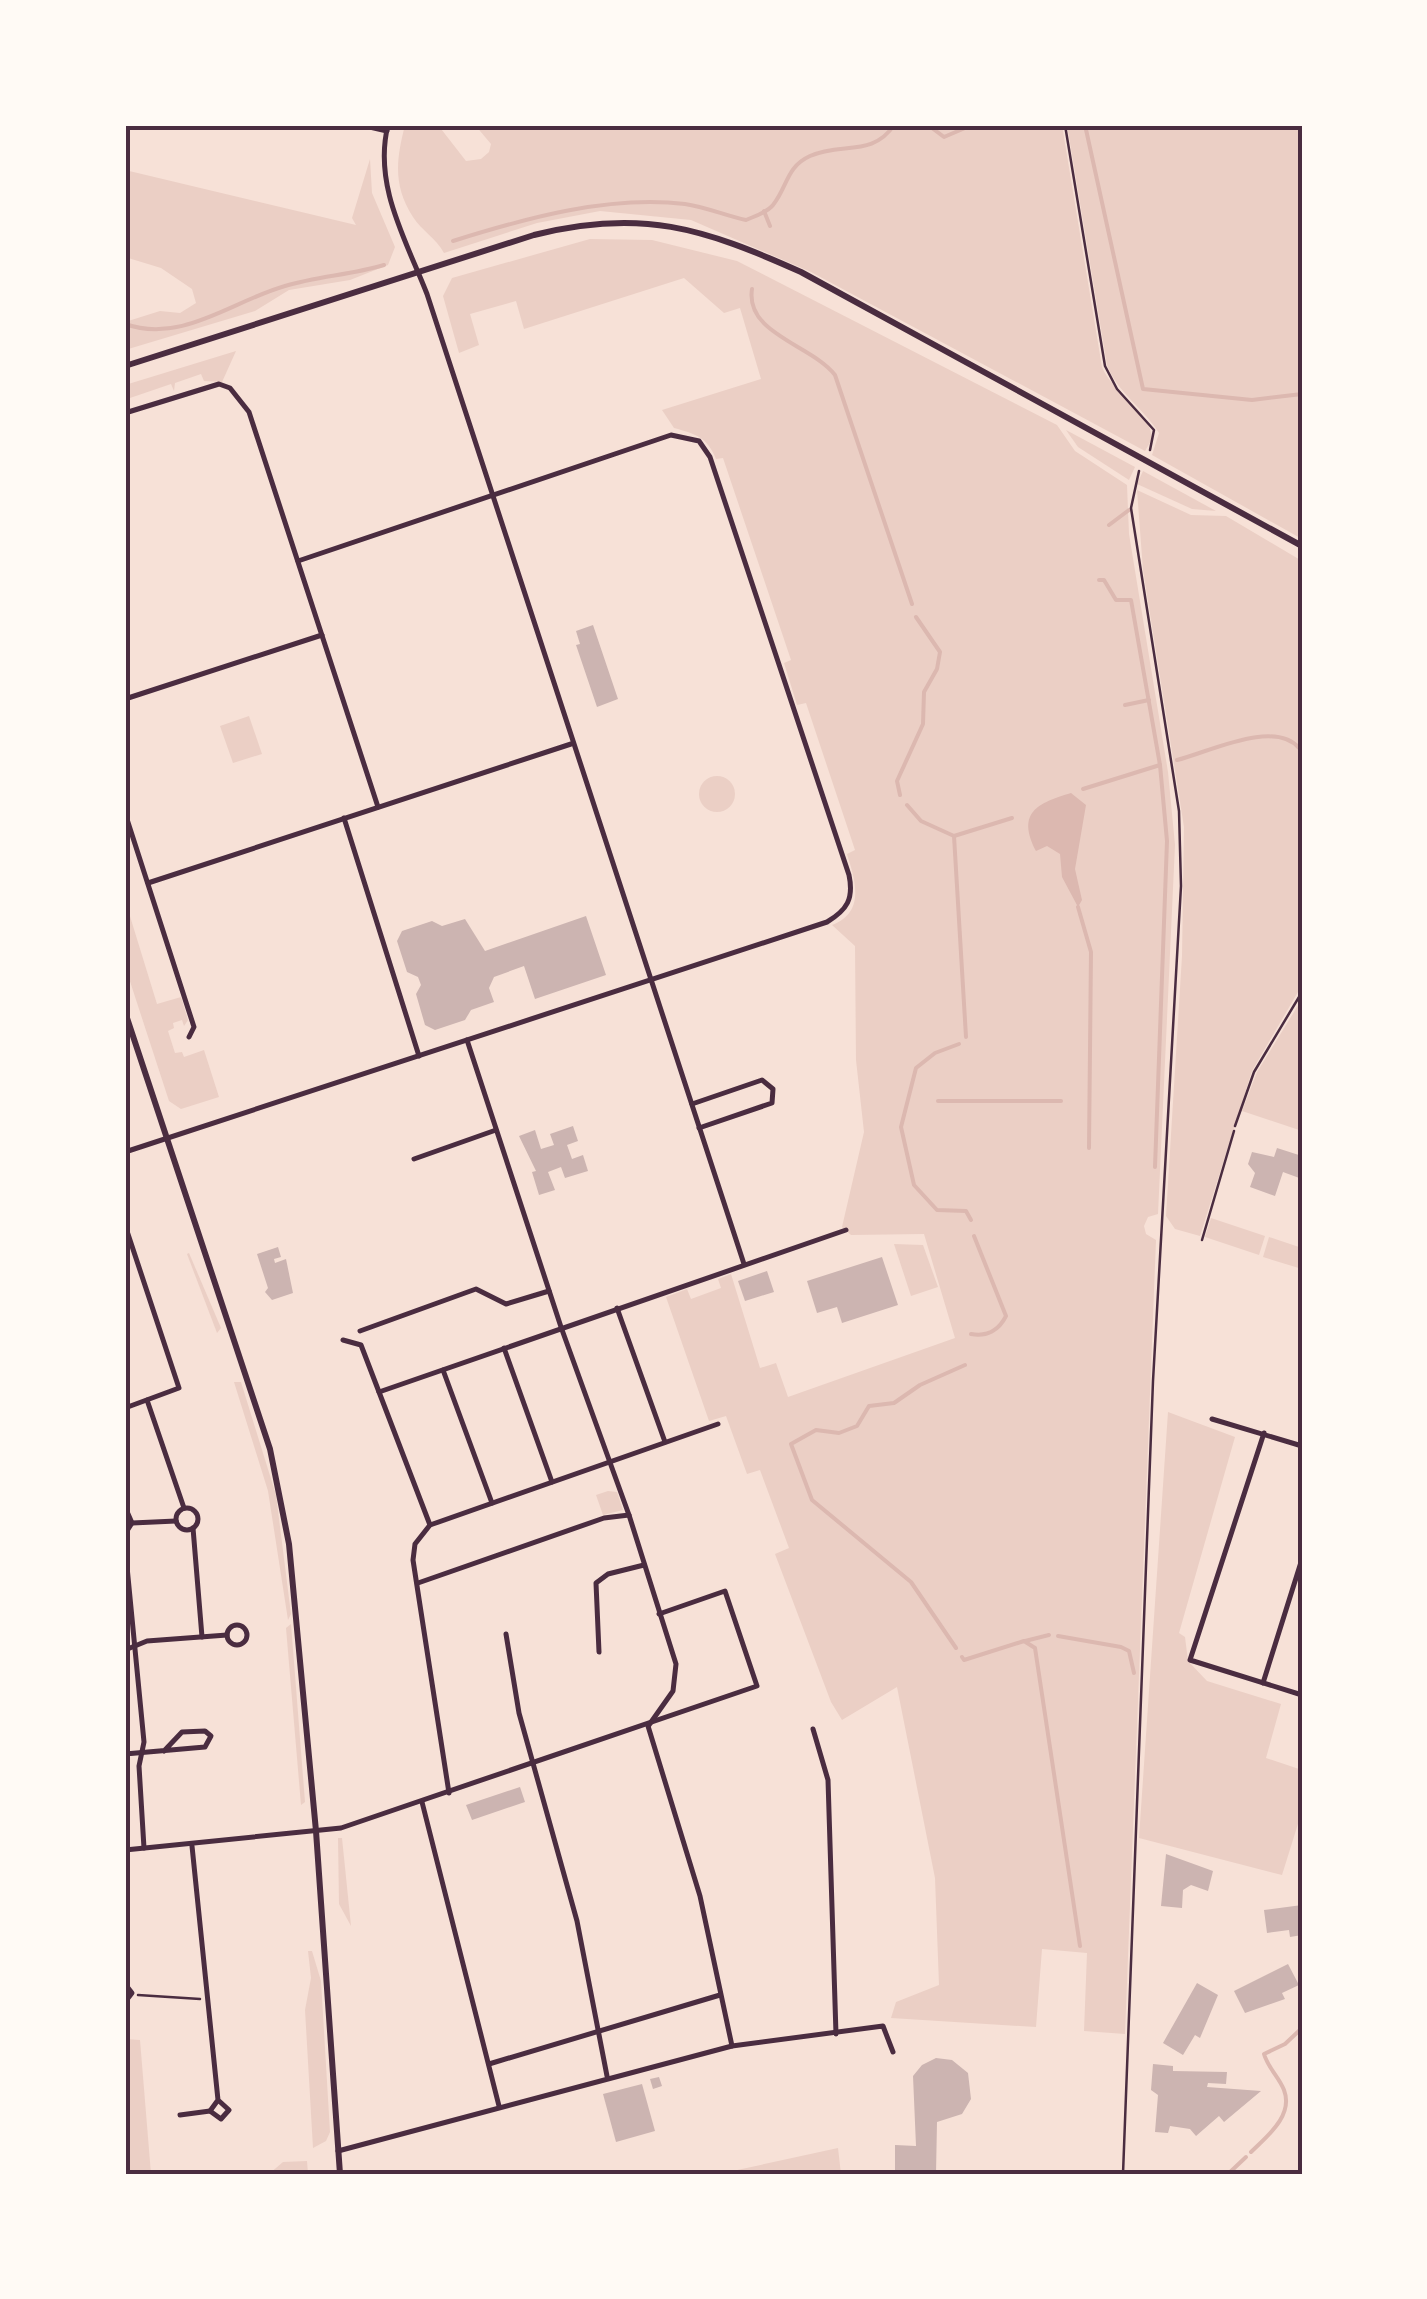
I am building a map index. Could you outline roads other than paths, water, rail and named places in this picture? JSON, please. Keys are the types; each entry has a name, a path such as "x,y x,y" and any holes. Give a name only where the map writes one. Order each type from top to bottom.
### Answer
{"main road":[{"path":"125,366 584,222 631,220 724,240 801,272 1302,546"},
{"path":"125,1012 276,1472 289,1544 316,1832 340,2174"}],"street":[{"path":"361,125 388,128 384,175 744,1264"},
{"path":"125,413 208,384 230,388 249,412 378,807"},
{"path":"125,1152 827,922 846,910 851,893 849,875 721,489 706,448 691,436 671,434 298,561"},
{"path":"125,699 323,635"},
{"path":"148,883 571,744"},
{"path":"125,813 194,1027 188,1037"},
{"path":"344,818 420,1056"},
{"path":"467,1040 561,1328 630,1515 659,1614 676,1680 665,1706 648,1726"},
{"path":"692,1104 762,1080 773,1089 772,1102 699,1128"},
{"path":"414,1159 496,1130"},
{"path":"125,1226 179,1388 125,1408"},
{"path":"379,1392 846,1230"},
{"path":"360,1330 476,1289 506,1304 549,1290"},
{"path":"617,1308 665,1442"},
{"path":"343,1340 361,1345 430,1525"},
{"path":"504,1348 552,1482"},
{"path":"443,1370 492,1503"},
{"path":"146,1400 184,1508 197,1514 193,1528 202,1637"},
{"path":"1212,1419 1302,1446"},
{"path":"449,1793 412,1560 415,1544 430,1525 718,1424"},
{"path":"1264,1434 1190,1660 1302,1695"},
{"path":"125,1508 132,1523"},
{"path":"176,1521 184,1508"},
{"path":"418,1584 604,1518 630,1515"},
{"path":"132,1523 176,1521"},
{"path":"176,1521 183,1530 193,1528"},
{"path":"125,1534 132,1523"},
{"path":"125,1546 142,1752 144,1848"},
{"path":"1264,1683 1302,1560"},
{"path":"599,1652 596,1583 608,1574 644,1565"},
{"path":"125,1850 342,1828 757,1686 724,1592 659,1614"},
{"path":"506,1634 519,1713 566,1872 607,2076"},
{"path":"125,1650 227,1635"},
{"path":"648,1726 700,1896 732,2046"},
{"path":"813,1729 828,1780 836,2034"},
{"path":"125,1754 205,1747 211,1736 205,1730 182,1732 164,1750"},
{"path":"422,1802 499,2106"},
{"path":"180,2115 210,2111 218,2100 192,1846"},
{"path":"125,1984 132,1995 125,2002"},
{"path":"489,2064 599,2034 721,1994"},
{"path":"338,2151 607,2076 732,2046 883,2026 894,2052"},
{"path":"210,2111 218,2119 226,2116 228,2106 218,2100"}],"lane":[{"path":"1235,1126 1254,1072 1302,992"}],"waterway":[{"path":"453,241 568,210 627,203 685,204 746,220 771,207 802,160 822,152 866,145 886,135 894,125"},
{"path":"928,125 944,137 972,125"},
{"path":"1085,125 1143,389 1252,400 1302,394"},
{"path":"764,211 770,226"},
{"path":"125,324 146,329 187,325 285,286 384,265"},
{"path":"752,289 753,304 769,328 835,375 912,604"},
{"path":"1109,525 1129,510"},
{"path":"1099,580 1104,580 1116,600 1131,600 1160,765 1167,841 1155,1167"},
{"path":"900,795 897,781 923,724 924,692 937,669 940,652 916,617"},
{"path":"1125,705 1149,700"},
{"path":"1177,760 1258,737 1288,740 1299,748"},
{"path":"1083,789 1160,765"},
{"path":"907,805 921,821 954,836 966,1037"},
{"path":"954,836 1012,818"},
{"path":"1078,907 1091,952 1089,1148"},
{"path":"959,1044 935,1053 916,1068 901,1127 914,1185 937,1210 966,1211 971,1220"},
{"path":"938,1101 1061,1101"},
{"path":"971,1334 992,1331 1006,1316 974,1236"},
{"path":"956,1648 911,1582 812,1500 791,1444 816,1430 839,1433 857,1426 869,1406 894,1403 920,1385 965,1365"},
{"path":"1025,1641 1049,1635"},
{"path":"1058,1636 1121,1647 1129,1651 1134,1673"},
{"path":"962,1657 964,1660 1024,1641 1035,1648 1080,1946"},
{"path":"1251,2152 1277,2125 1285,2109 1284,2090 1264,2054 1285,2044 1302,2028"},
{"path":"1228,2174 1246,2157"}]}
